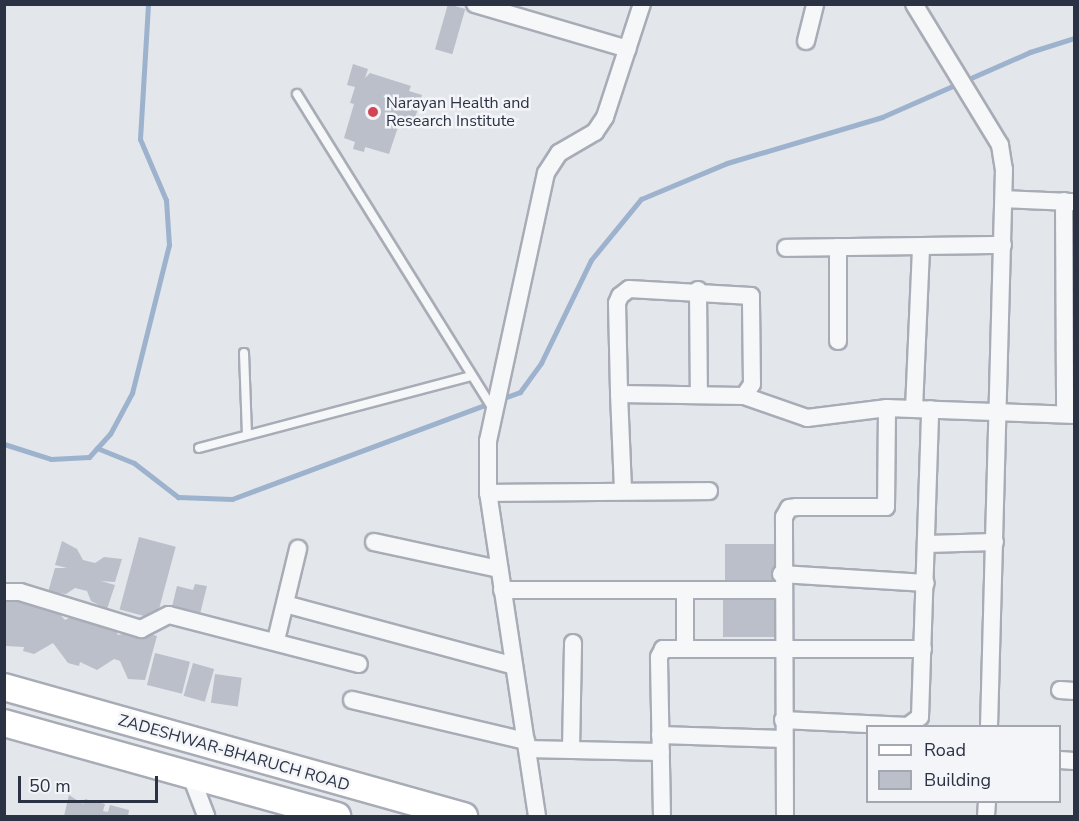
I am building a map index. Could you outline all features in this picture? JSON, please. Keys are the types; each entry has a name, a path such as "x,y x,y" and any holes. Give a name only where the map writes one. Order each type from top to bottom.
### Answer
{"main road":[{"name":"ZADESHWAR-BHARUCH ROAD","path":"4,687 464,816"},
{"name":"ZADESHWAR-BHARUCH ROAD","path":"4,723 192,778 337,816"}],"street":[{"path":"475,4 526,11 628,49"},
{"path":"537,816 488,493 493,409 546,173 559,153 595,132 605,117 642,4"},
{"path":"806,41 815,4"},
{"path":"914,4 949,57 1000,145 1004,199 1000,411 989,725"},
{"path":"620,394 744,396 807,418 887,408 1070,415 1069,201 1004,199"},
{"path":"783,720 915,723 920,717 927,544 922,409 921,246"},
{"path":"786,249 1003,246"},
{"path":"838,247 838,341"},
{"path":"698,290 699,395"},
{"path":"623,491 617,303 623,292 698,290 746,294 754,302 752,384 744,396"},
{"path":"785,816 782,648 783,525 789,508 886,507 887,408"},
{"path":"488,493 709,490"},
{"path":"374,542 499,569"},
{"path":"927,544 995,542"},
{"path":"276,640 298,549"},
{"path":"502,590 685,590 782,582 926,583"},
{"path":"685,590 685,646"},
{"path":"4,592 20,592 141,629 169,615 276,640 358,664"},
{"path":"285,604 514,666"},
{"path":"571,750 573,643"},
{"path":"662,816 659,657 670,646 923,649"},
{"path":"352,700 526,745 571,750 661,743 783,740"},
{"path":"192,778 206,816"}],"lane":[{"path":"297,94 493,409"},
{"path":"244,353 247,435"},
{"path":"200,448 472,376"}],"building":[{"path":"448,4 465,9 452,54 435,49"},
{"path":"353,64 368,69 365,78 370,73 411,86 409,91 422,95 413,125 400,121 389,154 365,147 364,152 353,149 355,142 344,138 354,104 350,103 355,87 347,85"},
{"path":"139,537 176,547 156,619 120,609"},
{"path":"62,541 77,549 83,560 95,563 104,557 122,559 115,582 101,581 115,585 107,609 91,601 87,591 75,588 66,594 48,592 55,568 67,568 55,565"},
{"path":"725,544 778,544 778,584 725,584"},
{"path":"195,584 207,586 200,614 172,607 177,586 193,590"},
{"path":"21,595 51,605 65,620 80,612 111,621 118,635 138,631 157,636 145,680 128,679 120,661 114,659 97,670 80,662 79,666 68,663 53,643 34,654 23,651 24,647 6,646 4,601"},
{"path":"723,597 777,597 777,637 723,637"},
{"path":"155,653 190,662 182,694 147,685"},
{"path":"193,663 214,669 205,702 184,696"},
{"path":"215,674 242,678 238,706 211,703"},
{"path":"69,795 83,804 85,799 105,804 103,811 108,812 110,805 129,810 128,816 64,816"}],"waterway":[{"path":"4,444 51,459 89,457 110,434 132,393 169,245 166,200 140,139 148,4"},
{"path":"501,399 520,392 541,363 591,260 641,199 727,163 882,117 1030,52 1074,38"},
{"path":"97,448 134,463 178,497 232,499 490,403"}],"place":[{"name":"Narayan Health and Research Institute","path":"373,112"}]}
